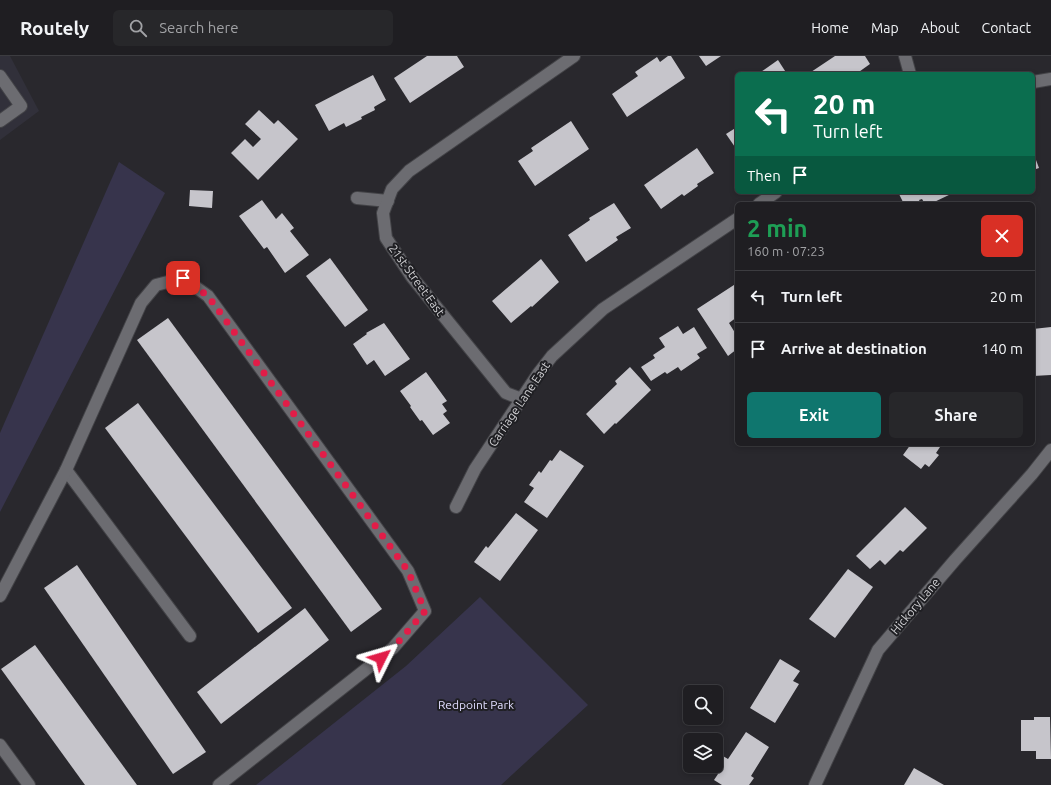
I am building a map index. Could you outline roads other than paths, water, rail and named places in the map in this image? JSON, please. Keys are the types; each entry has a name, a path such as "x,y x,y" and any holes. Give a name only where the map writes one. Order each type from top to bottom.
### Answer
{"street":[{"name":"21st Street East","path":"522,399 506,393 412,276 386,238 383,213 392,189 409,171 574,56"},
{"path":"905,56 909,72"},
{"path":"0,76 21,106 0,121"},
{"path":"1035,82 1051,79"},
{"path":"762,202 773,194"},
{"path":"357,198 388,201"},
{"name":"Carriage Lane East","path":"456,507 475,469 552,356 603,309 735,220"},
{"path":"0,596 66,470 141,303 156,285 183,278 208,296 408,571 425,611 393,648 219,785"},
{"name":"Hickory Lane","path":"815,785 878,650 955,560 1032,474 1051,450"},
{"path":"66,470 190,636"},
{"path":"0,746 29,785"}],"park label":[{"name":"Redpoint Park","path":"476,704"}]}
